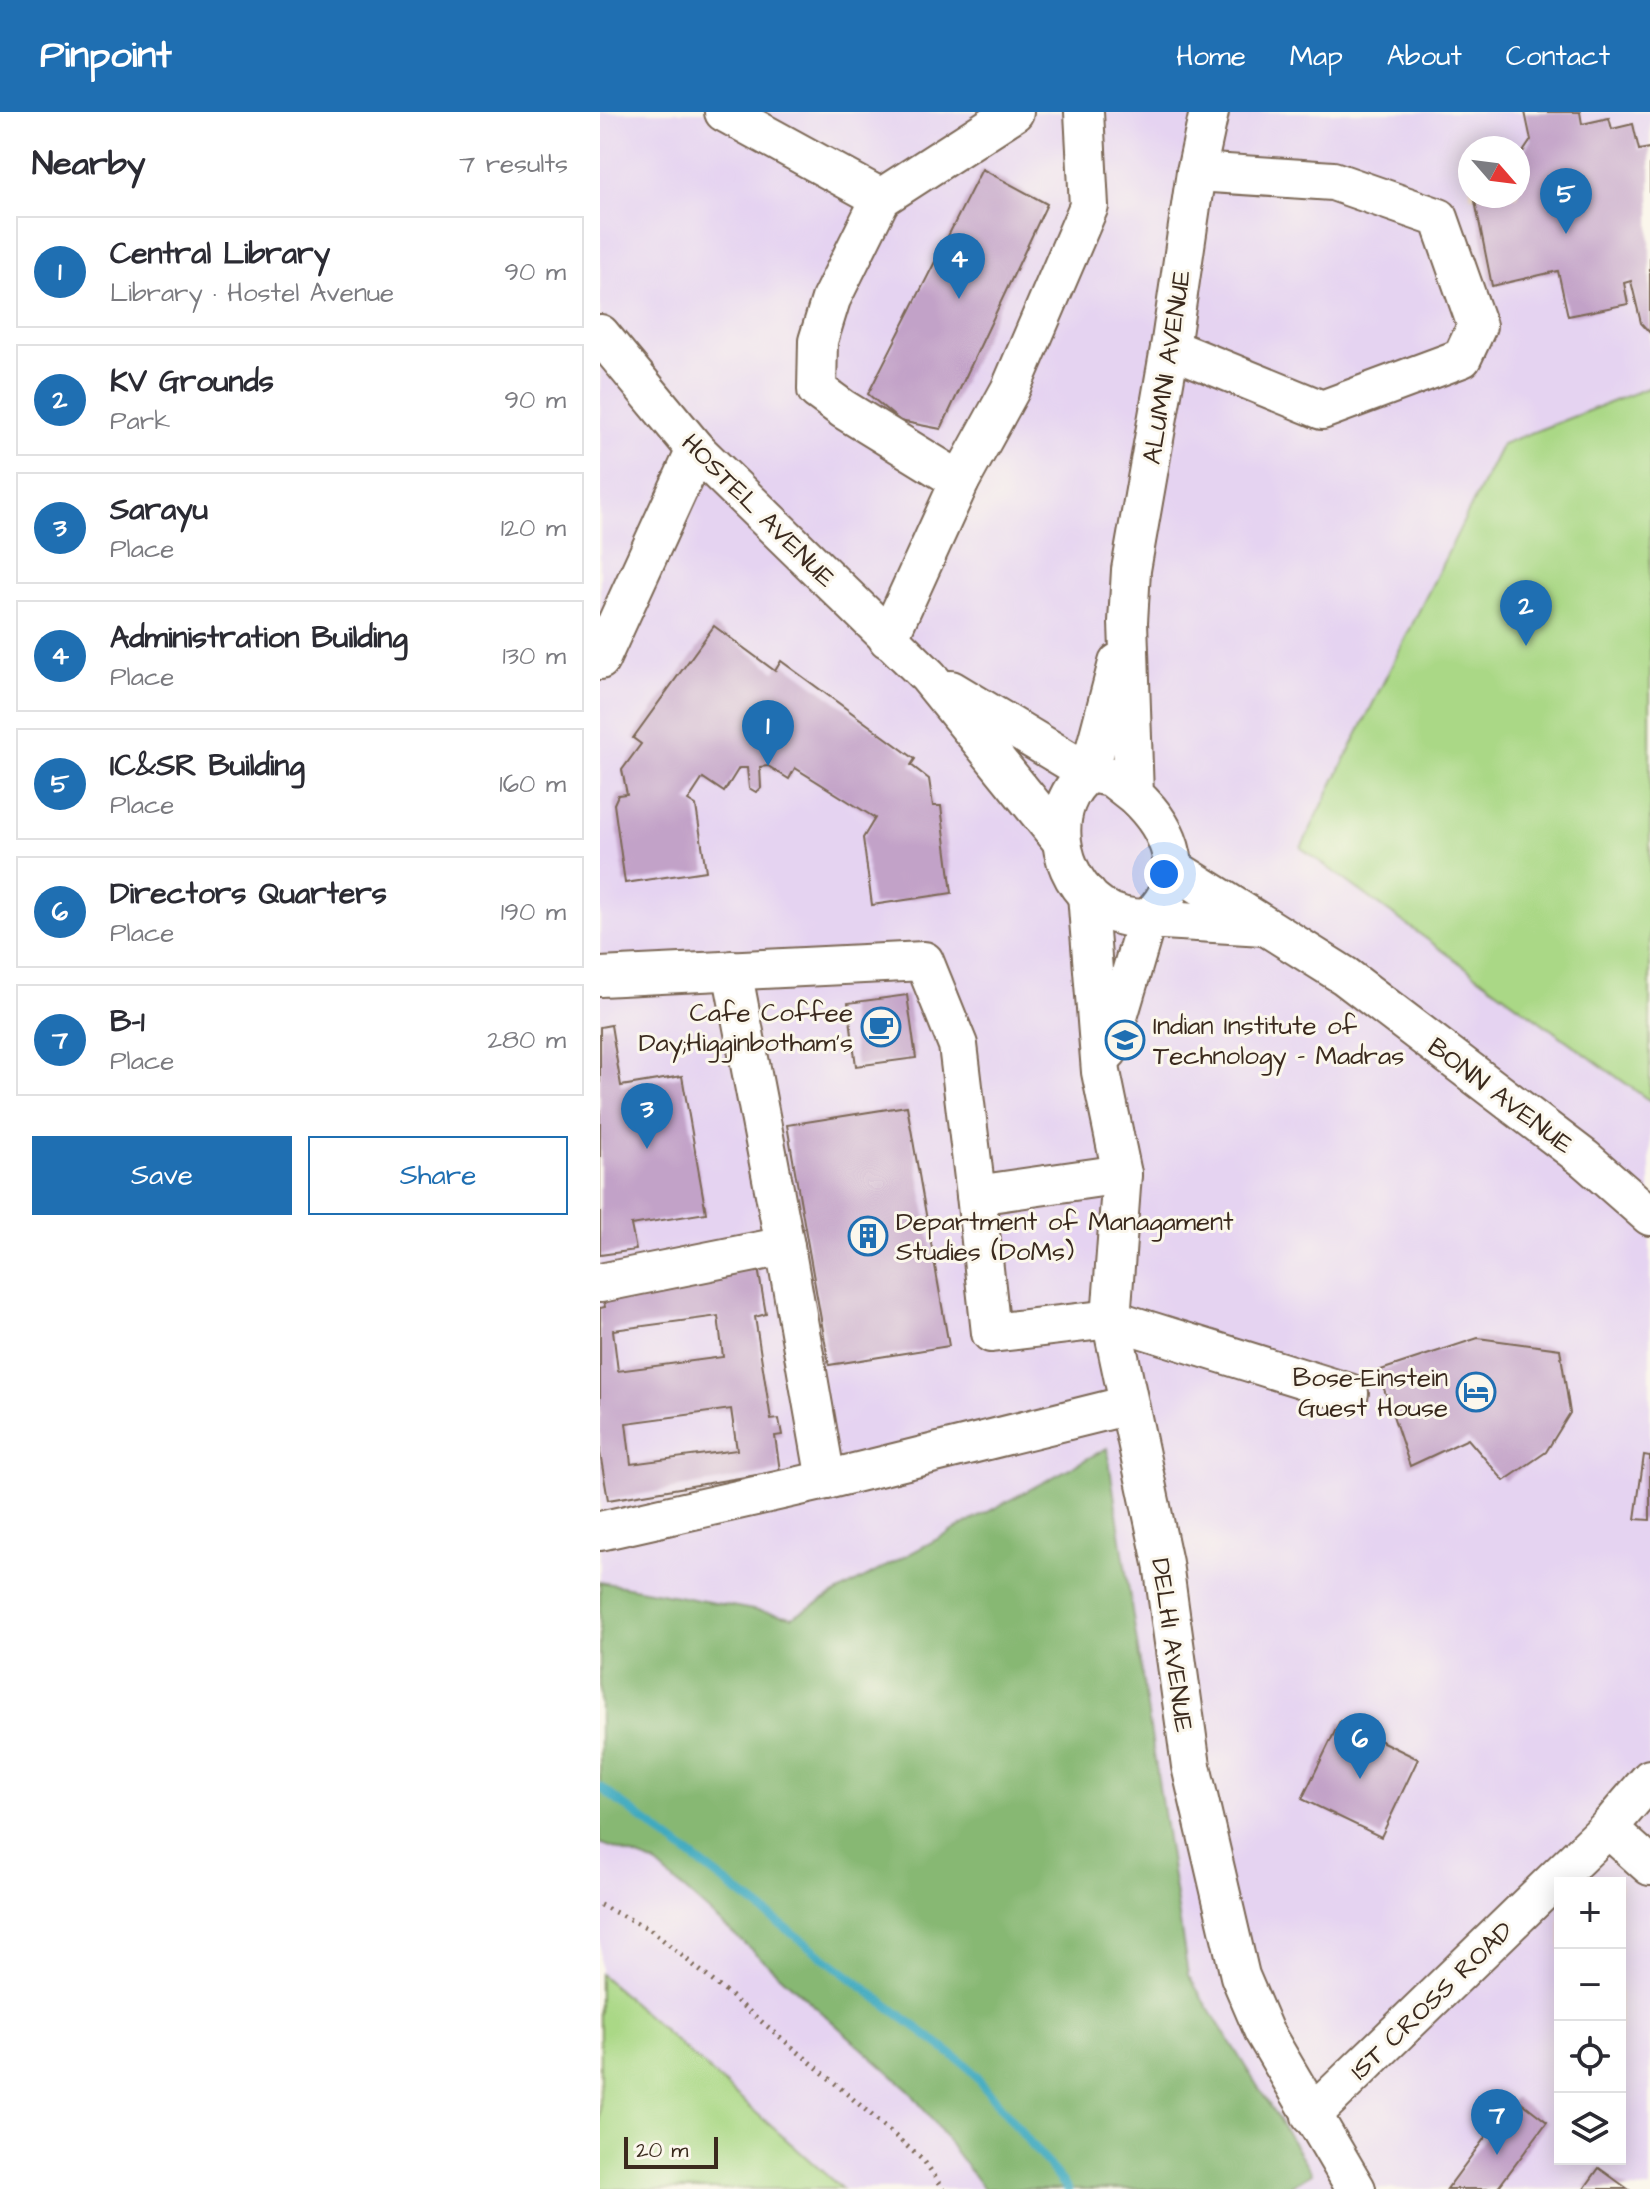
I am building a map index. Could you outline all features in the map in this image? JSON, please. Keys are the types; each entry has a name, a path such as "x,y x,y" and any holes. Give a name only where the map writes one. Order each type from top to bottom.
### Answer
{"street":[{"path":"724,112 881,198"},
{"path":"960,481 817,390 818,341 831,299 881,198 1014,112"},
{"path":"888,639 960,481 1010,390 1089,206 1084,112"},
{"name":"ALUMNI AVENUE","path":"1128,622 1131,570 1170,348 1196,172 1209,112"},
{"path":"1170,348 1322,410 1462,358 1477,326 1439,218 1333,181 1196,172"},
{"name":"HOSTEL AVENUE","path":"600,334 696,450 928,676"},
{"path":"600,660 696,450"},
{"path":"1128,622 1089,773 1077,781 1067,796 1061,816 1061,840 1066,861 1087,894 1100,907 1118,915 1132,919 1269,926"},
{"path":"1128,622 1134,795"},
{"path":"928,676 1089,773 1111,777 1146,806 1166,836 1173,868 1171,887 1166,899 1147,919 1101,1072"},
{"path":"928,676 1061,840"},
{"name":"BONN AVENUE","path":"1173,868 1345,976 1585,1159 1650,1216"},
{"name":"DELHI AVENUE","path":"1087,894 1101,1072 1122,1174 1111,1319 1163,1563 1191,1766 1240,1976 1264,2032 1356,2189"},
{"path":"600,977 924,961 958,1045 991,1333 1111,1319 1349,1393"},
{"path":"732,970 826,1480"},
{"path":"976,1195 1122,1174"},
{"path":"600,1283 785,1246"},
{"path":"600,1531 826,1480 1129,1405"},
{"name":"1ST CROSS ROAD","path":"1311,2116 1608,1828 1650,1779"},
{"path":"1608,1828 1650,1866"}],"path":[{"path":"600,1905 650,1929 924,2161 944,2189"}],"shaded area":[{"name":"Indian Institute of Technology - Madras","path":"600,112 1650,112 1650,2189 600,2189"}],"green space":[{"path":"1650,387 1650,1101 1301,848 1502,444"},
{"path":"1107,1448 1188,1975 1312,2173 1285,2189 984,2189 909,2090 654,1863 600,1843 600,1582 792,1617"},
{"path":"600,1974 842,2189 600,2189"}],"building":[{"path":"1525,112 1580,112 1582,124 1609,118 1612,129 1633,124 1639,150 1650,148 1650,333 1641,323 1631,281 1624,283 1628,304 1568,316 1558,271 1492,286 1476,208 1530,208 1531,140"},
{"path":"982,169 1047,204 941,429 900,421 868,394"},
{"path":"714,626 775,671 781,661 915,759 911,765 929,779 933,806 941,806 952,893 872,905 863,838 875,818 795,768 789,779 768,766 760,767 761,788 756,792 749,788 747,768 739,768 724,792 703,778 688,801 696,806 706,871 625,883 614,804 618,795 627,794 622,770 641,744 633,738"},
{"name":"Cafe Coffee Day;Higginbotham's","path":"907,995 916,1058 856,1066 848,1003"},
{"path":"611,1025 621,1086 682,1076 706,1213 631,1225 636,1250 600,1255 600,1027"},
{"name":"Department of Managament Studies (DoMs)","path":"907,1106 949,1346 829,1365 787,1125"},
{"path":"758,1268 766,1314 755,1317 771,1420 779,1419 782,1435 775,1436 780,1471 608,1500 600,1453 600,1308 605,1307 603,1294","holes":["718,1316 723,1357 618,1371 613,1330","731,1409 737,1450 631,1464 626,1423"]},
{"name":"Bose-Einstein Guest House","path":"1478,1338 1560,1349 1570,1413 1546,1452 1504,1481 1468,1439 1410,1466 1378,1371"},
{"path":"1644,1455 1650,1456 1650,1520 1635,1519"},
{"path":"1340,1721 1418,1759 1381,1837 1302,1799"},
{"path":"1515,2097 1547,2122 1497,2189 1447,2189"},
{"path":"1599,2168 1628,2189 1584,2189"}],"waterway":[{"path":"600,1787 967,2066 1068,2189"}],"place":[{"name":"IC&SR Building","path":"1566,234"},
{"name":"Administration Building","path":"959,299"},
{"name":"KV Grounds","path":"1526,646"},
{"name":"Central Library","path":"768,766"},
{"name":"Cafe Coffee Day;Higginbotham's","path":"881,1027"},
{"name":"Indian Institute of Technology - Madras","path":"1125,1040"},
{"name":"Sarayu","path":"647,1149"},
{"name":"Department of Managament Studies (DoMs)","path":"868,1236"},
{"name":"Bose-Einstein Guest House","path":"1476,1392"},
{"name":"Directors Quarters","path":"1360,1779"},
{"name":"B-1","path":"1497,2155"}]}
